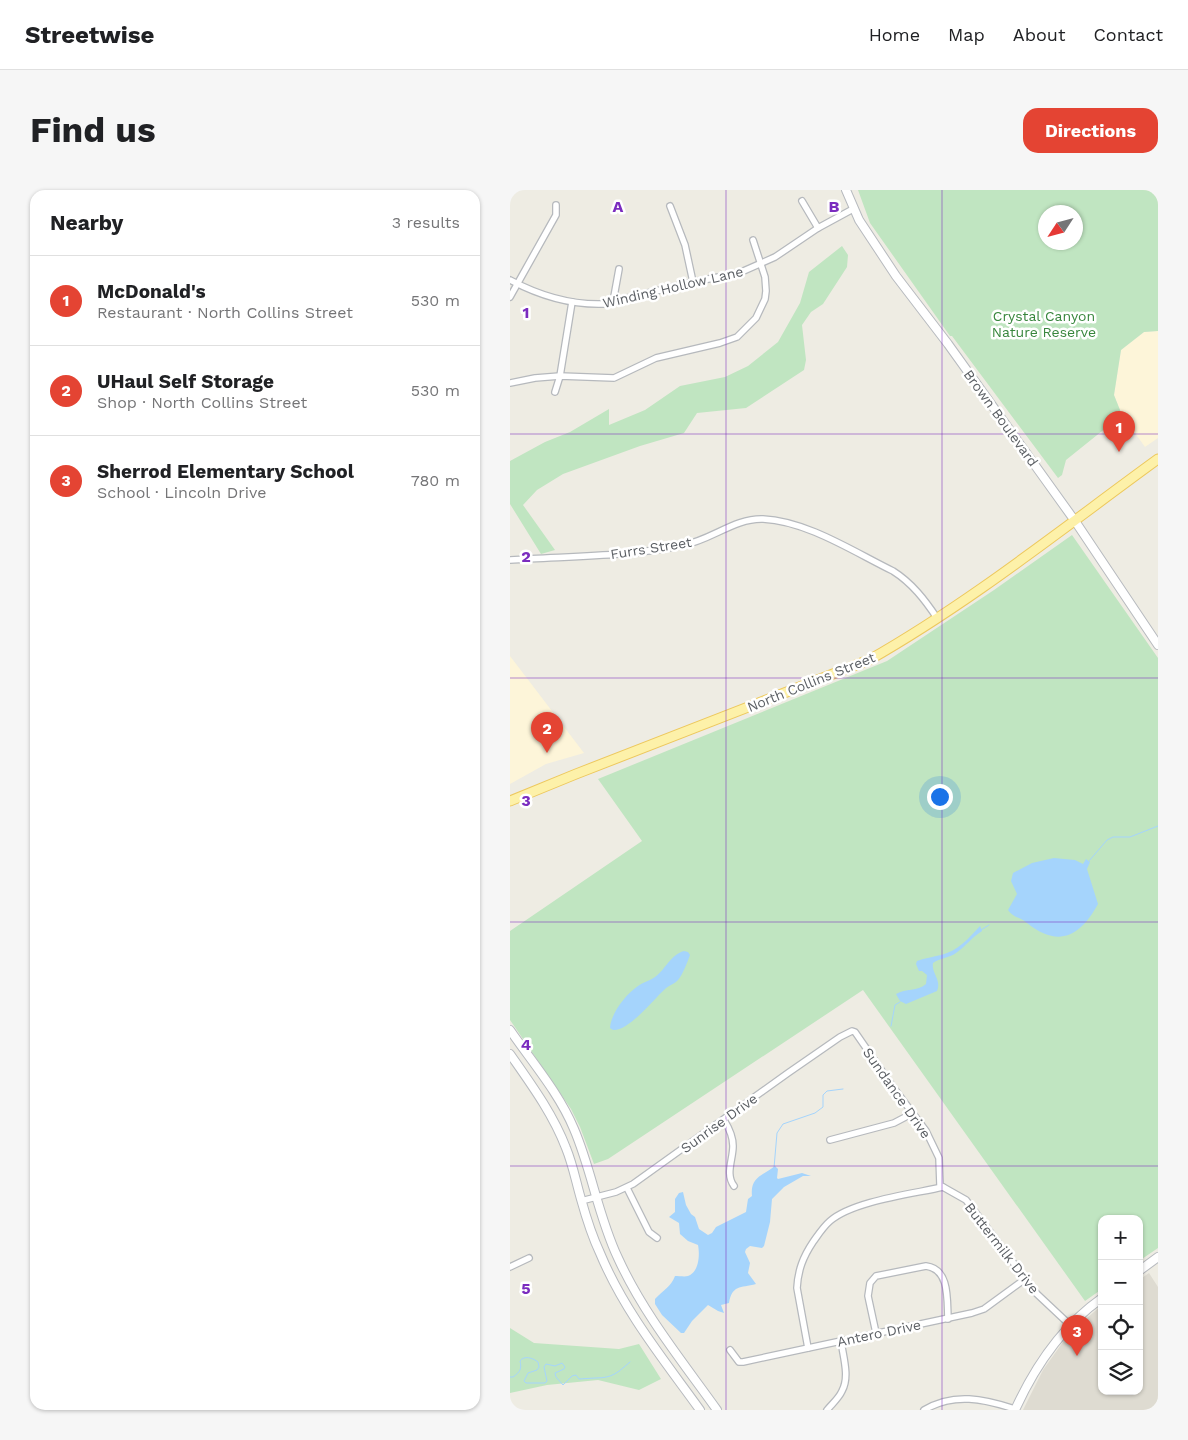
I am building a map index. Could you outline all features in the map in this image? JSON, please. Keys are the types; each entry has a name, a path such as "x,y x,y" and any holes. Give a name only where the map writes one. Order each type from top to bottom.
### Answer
{"main road":[{"name":"Brown Boulevard","path":"846,190 853,209 896,276 950,347 1075,520 1158,644"},
{"name":"North Collins Street","path":"510,801 869,660 937,618 1158,459"},
{"path":"510,1030 552,1090 568,1117 581,1148 607,1233 634,1290 650,1316 717,1410"},
{"path":"510,1054 548,1110 558,1129 569,1156 581,1201 599,1253 625,1303 700,1410"},
{"path":"1143,1268 1158,1257"},
{"path":"1015,1410 1049,1350 1070,1326 1098,1302"}],"street":[{"path":"802,201 818,228"},
{"path":"510,296 556,215 556,205"},
{"path":"670,206 685,245 693,282"},
{"name":"Winding Hollow Lane","path":"510,280 543,296 591,304 614,302 693,282 739,273 761,264 786,250 818,228 853,209"},
{"path":"510,383 560,376 614,378 656,358 720,343 737,337 756,318 765,299 766,284 753,240"},
{"path":"614,302 619,269"},
{"path":"555,392 560,376 572,302"},
{"name":"Furrs Street","path":"510,560 601,556 683,546 705,539 733,526 755,520 776,521 810,530 893,571 915,589 937,618"},
{"name":"Sunrise Drive","path":"581,1201 627,1188 788,1073 851,1031"},
{"name":"Sundance Drive","path":"851,1031 855,1032 926,1131 937,1152 940,1168 940,1185 943,1188"},
{"path":"830,1140 894,1123 913,1113"},
{"path":"724,1120 730,1130 732,1139 729,1175 734,1186"},
{"path":"627,1188 648,1229 657,1238"},
{"path":"808,1348 797,1288 797,1278 806,1252 823,1228 830,1221 852,1208 943,1188"},
{"name":"Buttermilk Drive","path":"943,1188 966,1200 1037,1294 1070,1326"},
{"path":"510,1267 529,1258"},
{"path":"876,1333 868,1296 870,1283 876,1276 926,1266 932,1266 938,1270 944,1279 948,1319"},
{"name":"Antero Drive","path":"730,1350 739,1362 743,1362 948,1319 984,1308 1025,1279"},
{"path":"828,1410 842,1391 845,1383 841,1341"},
{"path":"924,1410 932,1405 948,1400 967,1398 980,1399 1015,1410"}],"shaded area":[{"path":"1158,331 1158,438 1145,447 1122,415 1114,395 1121,350 1144,332"},
{"path":"510,656 584,753 546,764 510,784"},
{"path":"1149,1273 1158,1287 1158,1410 1023,1410 1043,1370 1063,1342 1098,1308 1098,1395 1143,1395 1143,1277"}],"green space":[{"name":"Crystal Canyon Nature Reserve","path":"858,190 1158,190 1158,331 1144,332 1121,350 1114,395 1122,415 1066,460 1062,475 1058,478 952,336 950,336 870,223"},
{"path":"842,246 848,255 847,267 823,304 811,312 802,325 806,360 804,370 746,408 697,413 684,433 640,446 563,474 537,490 523,505 555,550 541,554 510,504 510,461 545,442 570,432 609,409 609,425 645,410 680,386 725,377 748,366 778,342 800,303 809,272"},
{"path":"1072,535 1158,658 1158,1248 1143,1258 1143,1215 1098,1215 1098,1292 1085,1301 863,990 608,1159 594,1164 571,1109 510,1020 510,931 642,841 598,779 887,661 994,590"},
{"path":"510,1328 534,1343 619,1349 639,1344 661,1379 639,1390 598,1380 547,1385 510,1393"}],"water":[{"path":"1054,858 1075,860 1083,864 1086,859 1090,862 1087,869 1098,904 1084,924 1076,931 1058,937 1038,931 1025,921 1012,915 1008,910 1017,894 1011,881 1013,873 1032,863"},
{"path":"980,926 982,931 960,950 933,963 933,970 938,983 937,991 906,1004 900,1001 896,994 919,988 926,984 927,975 919,971 916,964 917,961 953,950 963,944"},
{"path":"684,951 690,955 680,978 665,989 626,1026 613,1030 610,1028 616,1010 633,989 651,980 675,956"},
{"path":"775,1166 778,1169 778,1179 802,1173 811,1176 803,1176 784,1187 772,1199 770,1222 764,1246 762,1248 750,1246 746,1249 745,1252 750,1263 748,1273 756,1284 735,1290 730,1297 729,1303 721,1305 724,1313 708,1305 692,1321 684,1333 681,1333 662,1315 655,1304 655,1299 669,1286 675,1276 692,1274 698,1263 698,1245 688,1241 680,1234 679,1223 669,1217 675,1212 675,1199 679,1193 683,1192 686,1205 695,1217 699,1229 708,1235 716,1227 746,1212 748,1199 752,1196 755,1181"}],"waterway":[{"path":"1089,861 1107,840 1113,837 1130,837 1158,826"},
{"path":"981,930 989,925"},
{"path":"891,1026 895,1005 900,1002"},
{"path":"774,1168 777,1133 783,1124 815,1113 823,1107 823,1095 827,1091 843,1089"},
{"path":"510,1377 519,1372 521,1368 520,1361 526,1358 531,1358 538,1362 539,1367 537,1370 528,1373 524,1381 526,1383 545,1383 547,1381 544,1367 546,1364 555,1366 562,1363 565,1367 564,1369 555,1373 563,1385 572,1376 576,1375 579,1379 611,1376 630,1362"}],"place":[{"name":"McDonald's","path":"1119,452"},
{"name":"UHaul Self Storage","path":"547,753"},
{"name":"Sherrod Elementary School","path":"1077,1356"}]}
